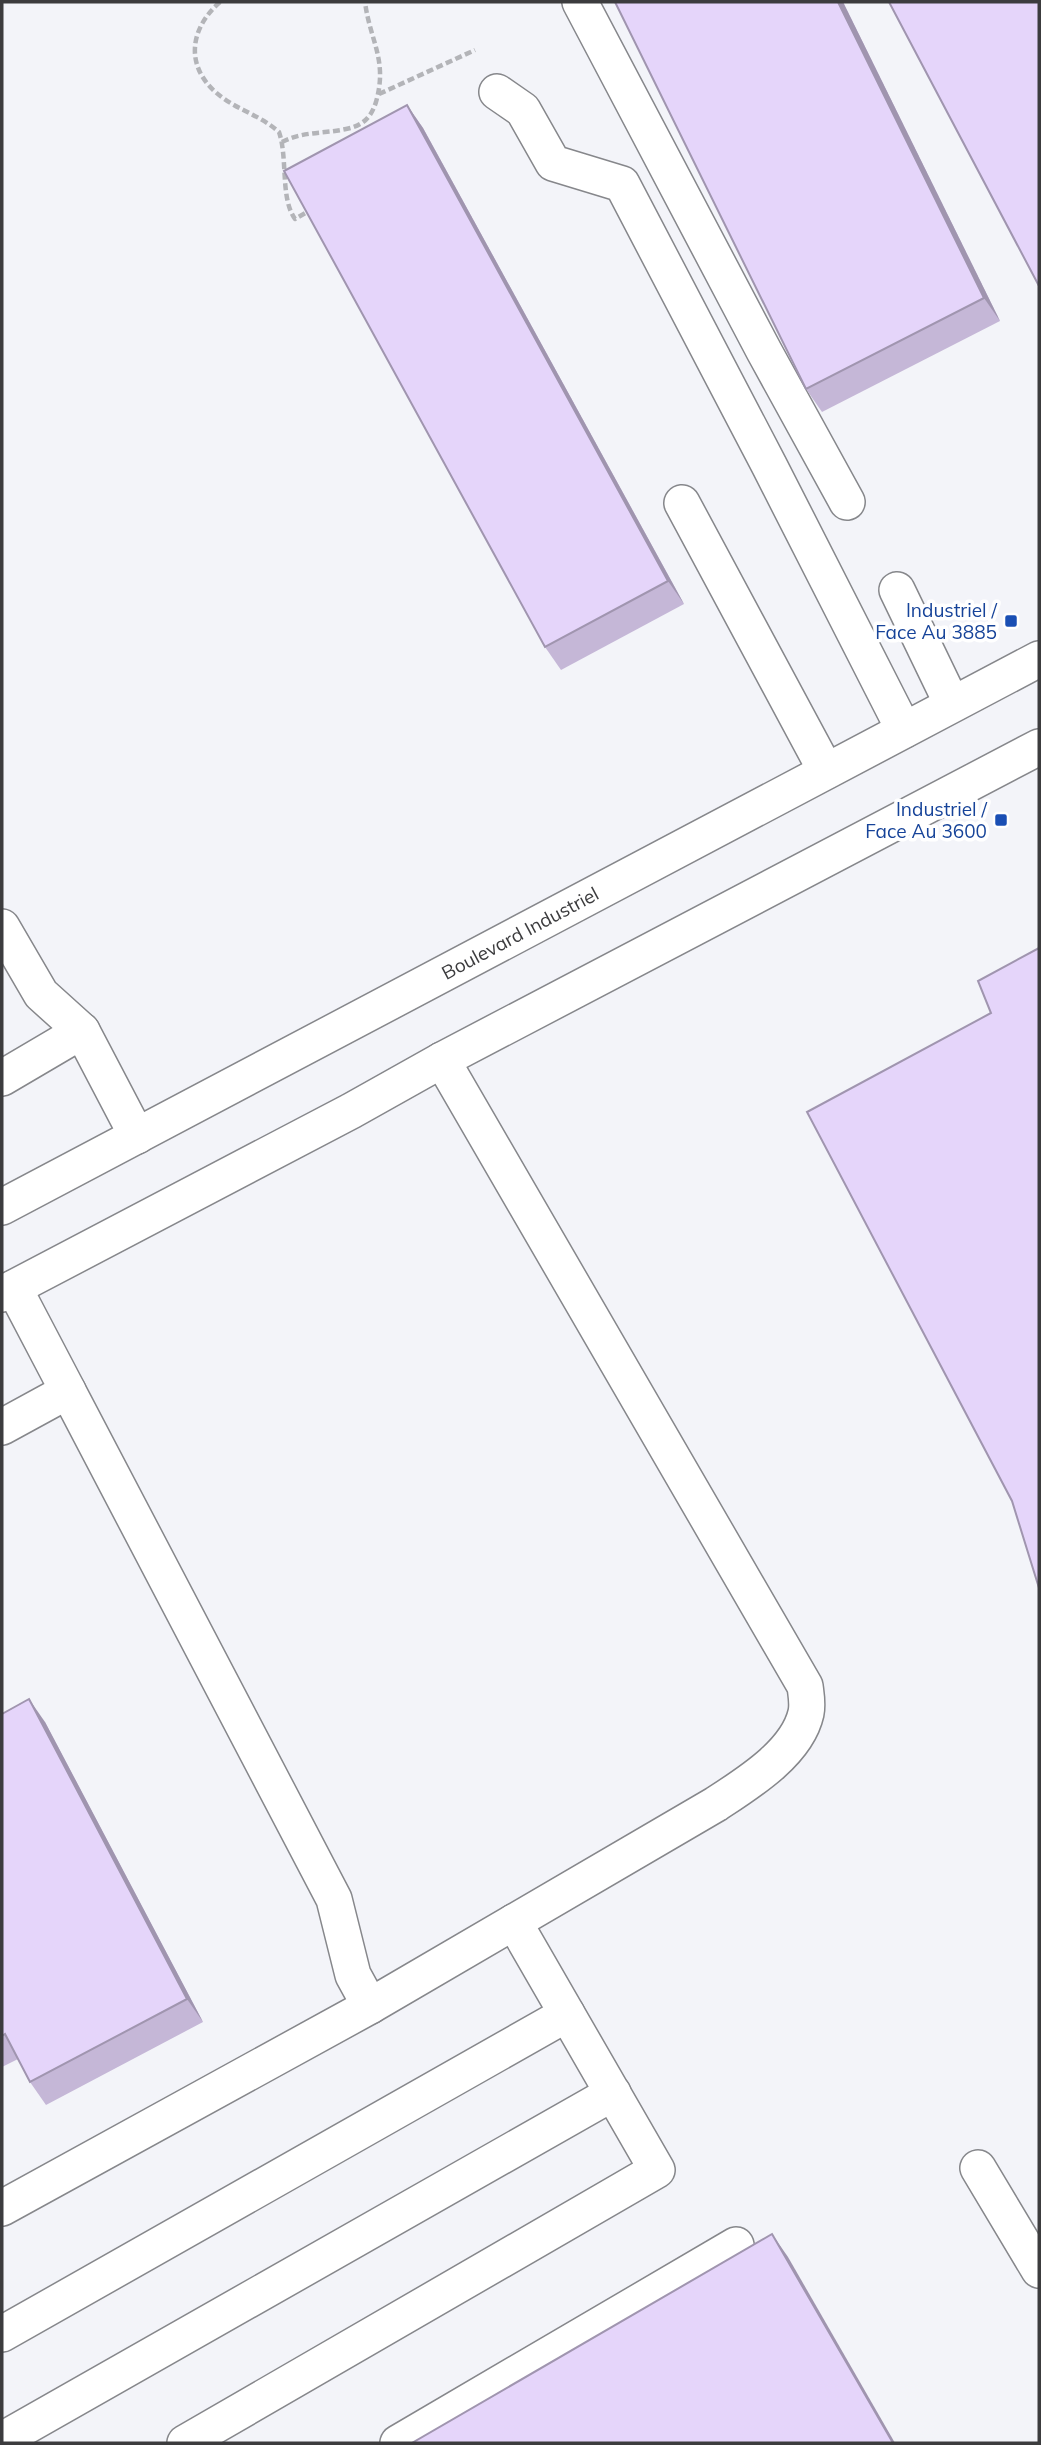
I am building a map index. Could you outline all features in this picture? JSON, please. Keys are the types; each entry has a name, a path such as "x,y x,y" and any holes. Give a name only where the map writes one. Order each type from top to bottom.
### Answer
{"street":[{"path":"580,2 847,502"},
{"path":"497,92 523,110 553,163 622,184 904,730"},
{"path":"682,503 826,771"},
{"path":"897,590 952,705"},
{"name":"Boulevard Industriel","path":"2,1207 1039,659"},
{"path":"370,2006 353,1975 334,1899 68,1391 8,1291 1039,747"},
{"path":"2,927 41,994 82,1031 137,1136"},
{"path":"2,1078 82,1031"},
{"path":"2,2208 370,2006 743,1787 764,1771 793,1739 807,1712 807,1700 799,1674 442,1060"},
{"path":"2,1427 68,1391"},
{"path":"185,2443 657,2169 514,1922"},
{"path":"2,2334 567,2014"},
{"path":"2,2440 613,2093"},
{"path":"978,2168 1039,2270"},
{"path":"398,2443 736,2245"}],"path":[{"path":"220,2 201,23 195,37 199,72 209,87 225,100 271,124 279,132 290,211 295,219 309,211"},
{"path":"282,142 295,135 344,130 361,124 372,114 382,75 365,2"},
{"path":"378,94 475,50"}],"building":[{"path":"615,2 838,2 984,298 806,389"},
{"path":"889,2 1039,2 1039,286"},
{"path":"407,105 668,581 545,647 284,171"},
{"path":"1039,948 1039,1588 1012,1501 807,1112 991,1013 978,981"},
{"path":"29,1699 187,1999 30,2082 5,2034 2,2036 2,1714"},
{"path":"772,2234 893,2443 412,2443"}],"place":[{"name":"Industriel / Face Au 3885","path":"1011,621"},
{"name":"Industriel / Face Au 3600","path":"1001,820"}]}
